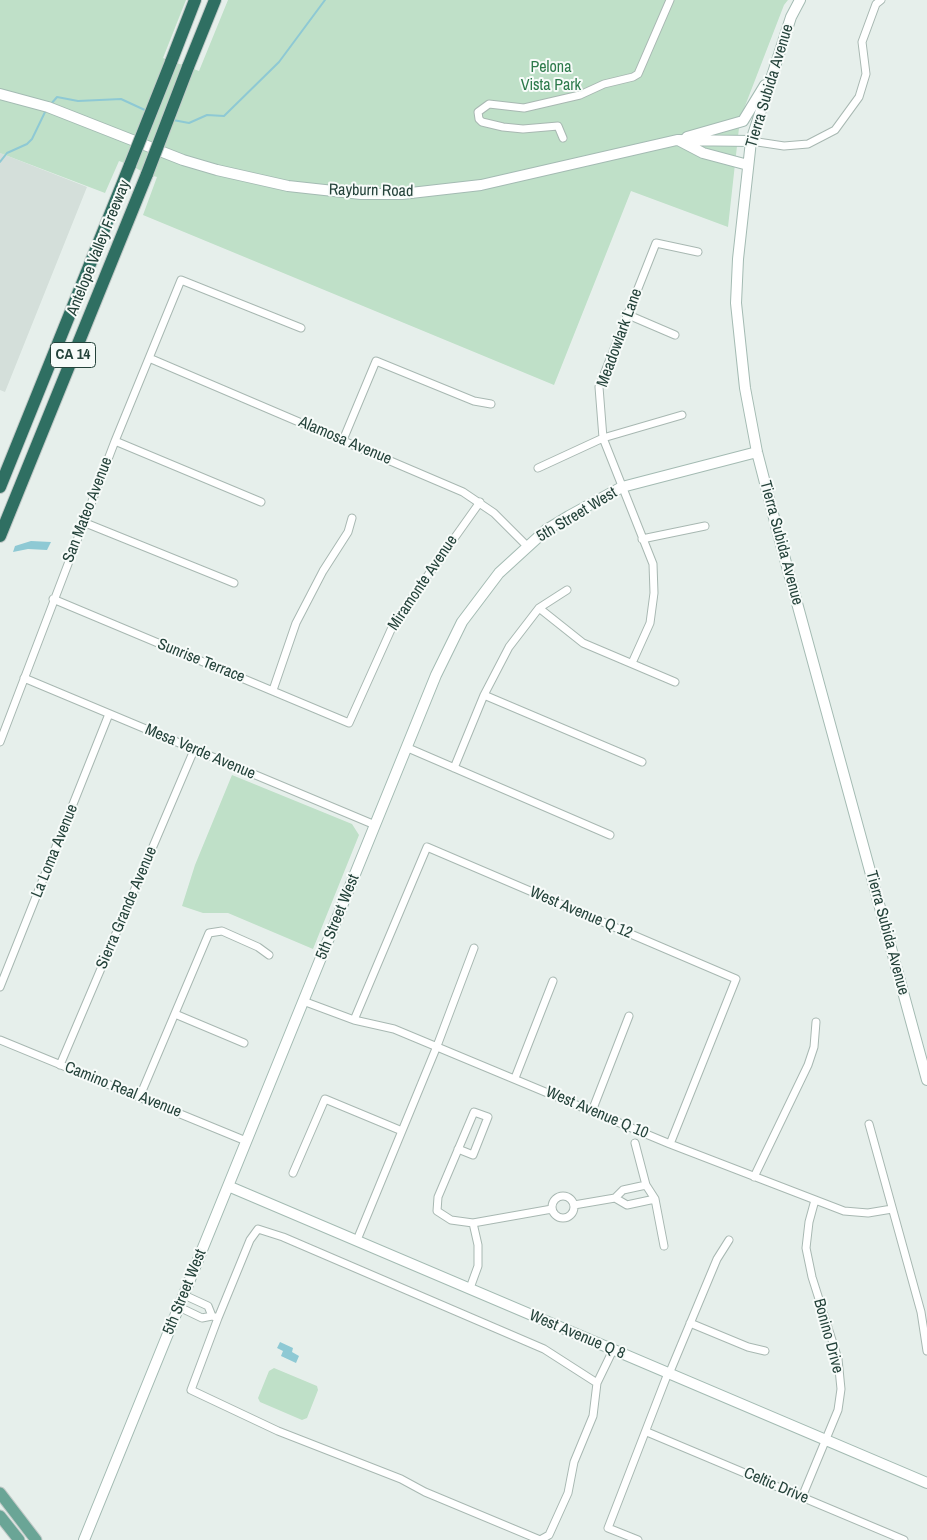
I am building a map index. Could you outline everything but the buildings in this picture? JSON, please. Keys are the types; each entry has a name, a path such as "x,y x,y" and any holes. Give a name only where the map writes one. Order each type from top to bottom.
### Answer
{"highway":[{"name":"Antelope Valley Freeway","path":"0,487 195,0"},
{"name":"Antelope Valley Freeway","path":"0,536 147,174 214,0"}],"main road":[{"path":"0,1493 36,1540"},
{"path":"0,1516 19,1540"}],"street":[{"path":"563,138 558,126 523,129 504,128 482,122 478,116 480,109 486,105 524,108 580,95 604,84 633,77 638,74 670,0"},
{"name":"Tierra Subida Avenue","path":"800,0 773,71 751,140 736,303 745,388 757,452 927,1080"},
{"path":"751,140 784,146 808,144 835,130 859,97 866,74 862,42 876,4 881,0"},
{"path":"677,140 743,121 773,71"},
{"name":"Rayburn Road","path":"0,94 48,107 183,160 217,170 288,186 361,194 402,194 481,184 677,140 751,140"},
{"path":"677,140 703,153 748,165"},
{"name":"Meadowlark Lane","path":"632,663 650,623 654,593 653,564 603,438 599,387 626,314 656,243 698,252"},
{"name":"San Mateo Avenue","path":"0,742 114,442 181,280 301,328"},
{"path":"626,314 675,335"},
{"name":"Alamosa Avenue","path":"149,358 424,474 480,502 527,546"},
{"path":"344,440 376,361 474,401 492,404"},
{"path":"538,468 603,438 682,415"},
{"path":"114,442 261,502"},
{"name":"5th Street West","path":"84,1540 408,748 436,675 462,622 499,573 527,546 569,516 622,487 757,452"},
{"name":"Miramonte Avenue","path":"349,723 394,623 480,502"},
{"path":"272,690 296,623 323,571 348,532 352,518"},
{"path":"83,522 234,584"},
{"path":"642,540 705,526"},
{"path":"454,768 484,695 509,647 539,608 567,590"},
{"name":"Sunrise Terrace","path":"53,600 349,723"},
{"path":"539,608 583,643 675,682"},
{"name":"Mesa Verde Avenue","path":"24,678 376,825"},
{"path":"484,695 642,762"},
{"name":"La Loma Avenue","path":"0,987 109,714"},
{"path":"408,748 610,836"},
{"name":"Sierra Grande Avenue","path":"60,1065 194,750"},
{"name":"West Avenue Q 12","path":"354,1020 427,847 736,979 670,1144"},
{"path":"140,1096 209,933 222,931 258,947 269,955"},
{"path":"356,1240 437,1046 474,948"},
{"path":"515,1078 553,981"},
{"name":"West Avenue Q 10","path":"303,1001 354,1020 394,1029 670,1144 844,1211 868,1213 892,1209"},
{"path":"175,1014 244,1043"},
{"path":"592,1111 629,1016"},
{"path":"754,1177 808,1065 814,1047 816,1022"},
{"name":"Camino Real Avenue","path":"0,1040 246,1141"},
{"path":"293,1173 325,1099 402,1131"},
{"path":"458,1149 473,1155 488,1117 474,1112 458,1149 438,1197 437,1211 451,1220 473,1224 552,1209"},
{"path":"869,1124 922,1312 927,1351"},
{"path":"635,1143 646,1185 655,1199 664,1246"},
{"path":"574,1205 615,1198 624,1190 646,1185"},
{"name":"West Avenue Q 8","path":"228,1186 927,1483"},
{"path":"561,1196 571,1199 574,1205 572,1214 567,1217 559,1217 552,1209 553,1202 561,1196"},
{"path":"615,1198 627,1205 655,1199"},
{"name":"Bonino Drive","path":"802,1497 838,1410 841,1389 838,1359 812,1277 806,1248 809,1222 815,1200"},
{"path":"470,1288 478,1266 478,1245 473,1224"},
{"path":"598,1383 544,1349 283,1237 258,1230 250,1240 215,1317 191,1390 278,1431 401,1480 425,1492 540,1540 549,1535 568,1493 574,1462 593,1416 598,1383 613,1350"},
{"path":"638,1540 608,1528 690,1323 717,1259 729,1240"},
{"path":"184,1295 208,1306 215,1317"},
{"path":"179,1307 202,1318 215,1317"},
{"path":"690,1323 748,1347 765,1351"},
{"name":"Celtic Drive","path":"647,1432 904,1540"}],"shaded area":[{"path":"0,153 87,187 5,392 0,390"}],"green space":[{"name":"Pelona Vista Park","path":"0,0 186,0 163,58 199,71 228,0 788,0 784,5 740,119 728,227 631,191 554,385 143,215 157,177 130,165 119,161 105,193 0,153"},
{"path":"232,775 352,824 359,835 313,949 228,913 203,913 182,906 195,865"},
{"path":"274,1368 317,1386 318,1390 307,1418 302,1420 260,1402 258,1398 269,1371"}],"water":[{"path":"31,541 51,542 47,550 28,549 13,552 15,546"},
{"path":"280,1342 293,1348 292,1352 299,1356 296,1363 281,1356 283,1351 277,1348"}],"waterway":[{"path":"173,120 189,123 207,115 224,116 279,62 325,0"},
{"path":"51,104 57,97 78,101 121,99 147,111"},
{"path":"0,162 7,153 27,144 32,139 46,110"}]}
